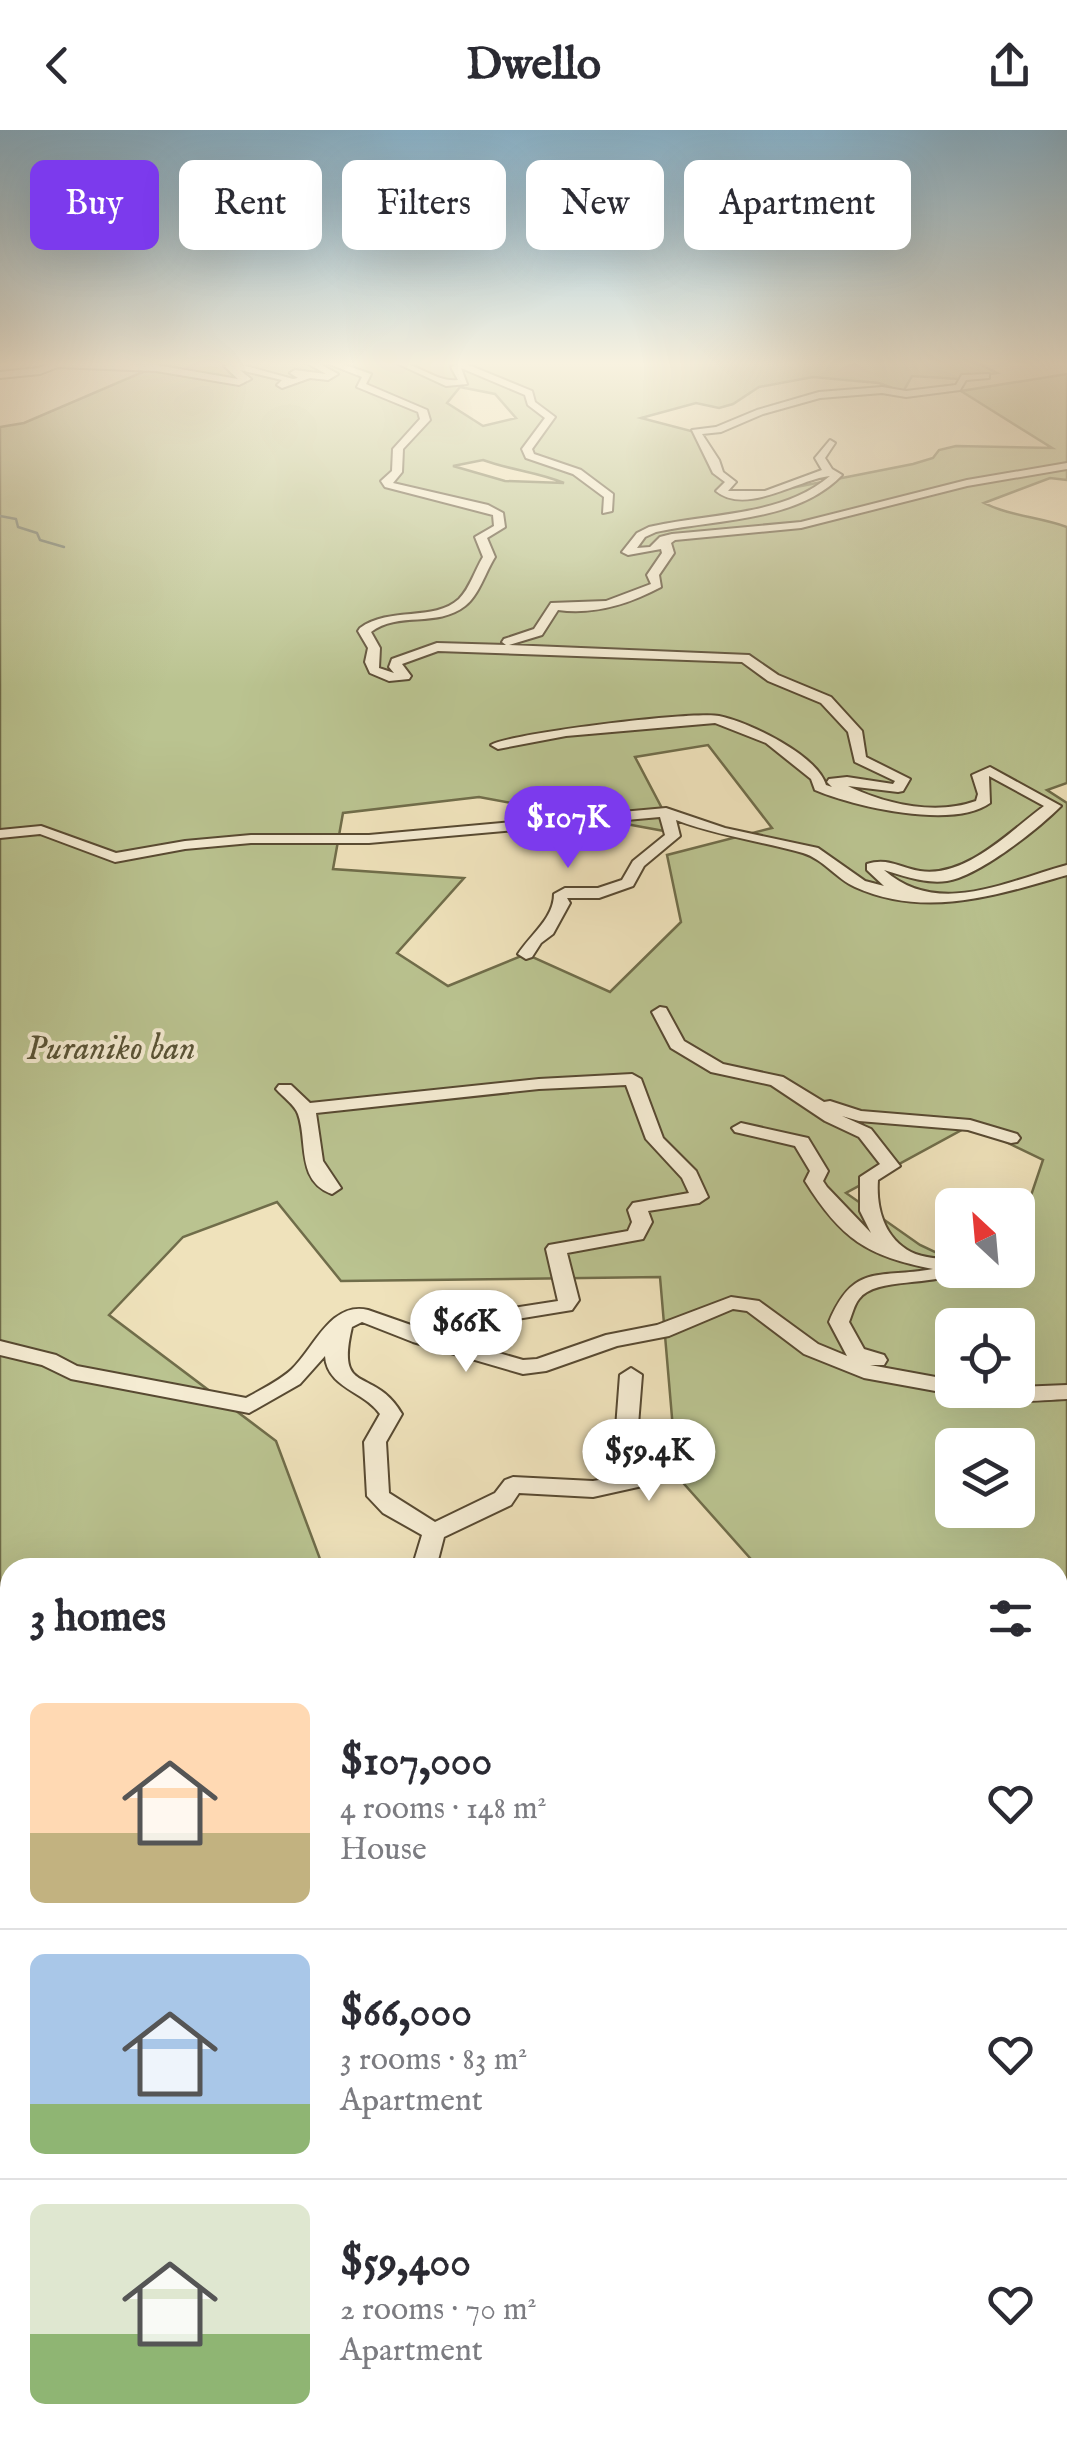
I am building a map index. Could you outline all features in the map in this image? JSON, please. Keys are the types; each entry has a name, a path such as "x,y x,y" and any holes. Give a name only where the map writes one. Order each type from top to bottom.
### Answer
{"street":[{"path":"396,470 386,481 388,485 498,513 500,528 481,538 489,557 464,601 447,611 386,618 366,627 364,631 374,648 374,670 397,678 406,676 395,667 396,662 410,654 437,648 744,658 772,678 826,700 834,711 848,719 855,731 860,759 899,775 902,784 873,788 844,780 834,782 846,791 897,809"},
{"path":"565,470 596,483 609,496 606,511"},
{"path":"717,470 731,482 721,491 726,494 766,494 828,471 837,475 798,498 742,515 653,529 641,535 628,552 653,550 664,540 801,525 967,483 1042,470"},
{"path":"492,648 538,632 555,606 596,608 656,585 653,574 668,554 664,540"},
{"path":"498,745 566,732 690,719 728,721 775,744 816,777 825,792 897,809 934,812 978,806 985,794 979,775 990,772 1054,806 982,860 947,876 919,876 881,864 872,867 912,897"},
{"path":"526,954 547,931 564,893 599,894 628,883 638,864 673,836 666,812"},
{"path":"0,834 41,830 115,858 184,845 251,839 369,839 666,812 722,832 813,852 860,884 912,897 966,899 1067,870"},
{"path":"660,1012 677,1044 717,1068 777,1081 823,1109 830,1118 861,1130 874,1140 891,1166 869,1178 869,1220 901,1254"},
{"path":"306,1109 539,1084 632,1079 643,1097 643,1112 658,1144 681,1164 699,1197 640,1207 642,1222 636,1235 556,1249 569,1300 565,1306 474,1320 456,1345"},
{"path":"285,1089 306,1109 310,1157 317,1175 332,1188"},
{"path":"823,1109 830,1106 859,1116 970,1125 1011,1138"},
{"path":"740,1128 802,1142 819,1171 814,1181 822,1195 878,1247 890,1254 935,1263"},
{"path":"935,1277 866,1282 852,1294 839,1322 856,1354 935,1373"},
{"path":"0,1348 49,1360 71,1372 249,1406 300,1373 320,1342 343,1321 361,1314 522,1367 539,1366 613,1340 662,1330 731,1303 752,1305 811,1348 846,1364 871,1373 935,1384"},
{"path":"343,1321 334,1355 338,1368 348,1382 376,1393 392,1414 374,1442 378,1496 397,1514 434,1532"},
{"path":"427,1558 434,1532 503,1499 513,1485 600,1488 623,1487 639,1480 642,1441 638,1433 627,1428 631,1375"},
{"path":"1035,1392 1067,1392"}],"green space":[{"name":"Puraniko ban","path":"0,470 467,470 505,481 564,483 520,470 716,470 731,482 722,491 756,495 882,470 1067,470 1067,480 1050,478 984,503 1067,527 1067,783 1047,790 1067,803 1067,1558 750,1558 677,1476 660,1277 341,1281 277,1202 183,1237 109,1315 276,1441 320,1558 0,1558","holes":["708,745 772,828 667,855 681,922 610,992 526,954 448,986 397,953 464,878 333,869 343,813 479,797 675,833 635,757"]}],"waterway":[{"path":"0,516 16,519 18,527 37,533 40,540 64,547"}]}
